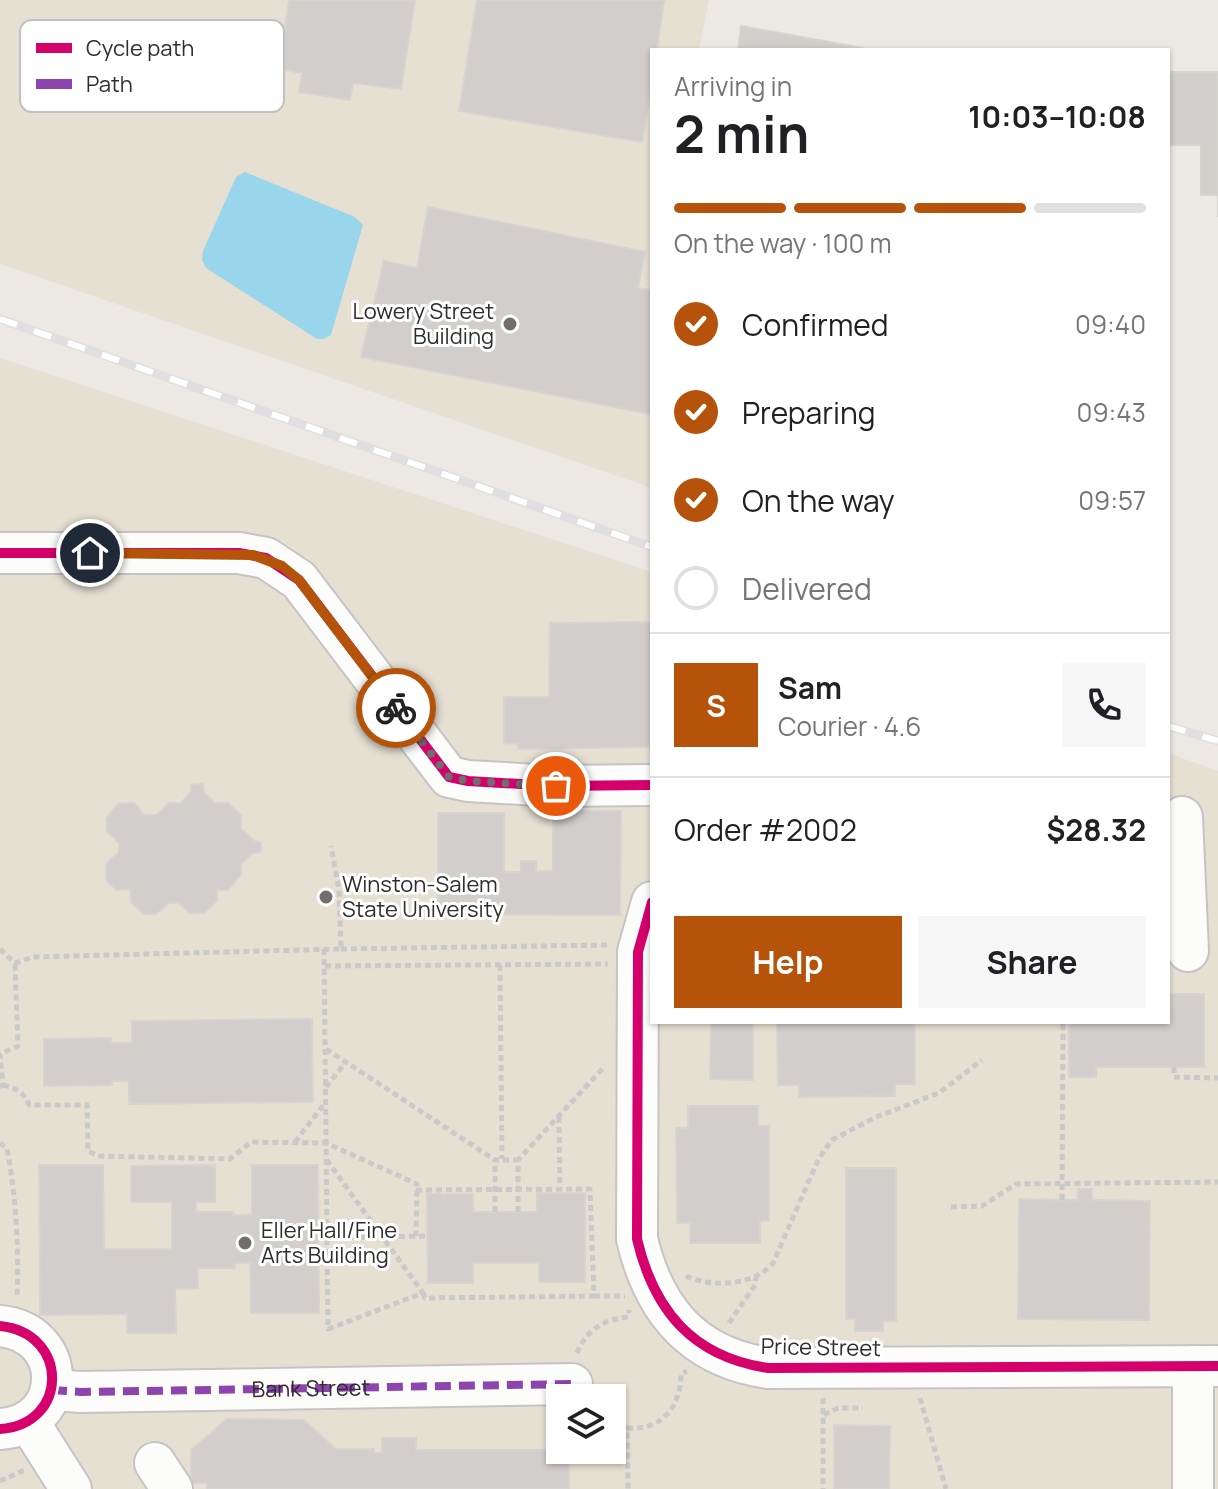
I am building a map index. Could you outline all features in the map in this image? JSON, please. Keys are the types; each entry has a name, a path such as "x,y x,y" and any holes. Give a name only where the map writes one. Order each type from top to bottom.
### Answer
{"street":[{"path":"0,553 239,553 266,558 299,580 449,777 556,786 650,785"},
{"path":"1182,817 1201,877 1191,951"},
{"name":"Price Street","path":"650,909 638,953 637,1239 648,1279 669,1314 687,1335 696,1362 927,1380 1206,1366"},
{"path":"8,1311 43,1348 52,1372 26,1413 71,1489"},
{"path":"1193,1489 1206,1366"},
{"name":"Bank Street","path":"26,1413 81,1392 546,1384"}],"path":[{"path":"331,846 339,890 341,949"},
{"path":"0,949 15,963 18,1046 0,1054 2,1086 13,1087 26,1097 29,1105 87,1105 88,1151 98,1156 230,1159 251,1142 326,1143 417,1184 416,1237"},
{"path":"324,949 328,1329 423,1293"},
{"path":"15,963 33,957 324,949 638,953"},
{"path":"325,966 500,965 638,953"},
{"path":"495,1212 499,1160 500,965"},
{"path":"1062,1200 1063,1024"},
{"path":"325,1049 499,1160 518,1160"},
{"path":"518,1212 518,1160 611,1059"},
{"path":"677,1266 687,1276 700,1281 718,1283 756,1278 773,1263 819,1158 832,1140 876,1117 939,1093 982,1060"},
{"path":"326,1087 345,1063"},
{"path":"1174,1067 1174,1077 1218,1078"},
{"path":"295,1142 326,1102"},
{"path":"559,1116 560,1191"},
{"path":"0,1143 7,1148 15,1192 19,1252 8,1311"},
{"path":"326,1159 425,1298 629,1296 628,1317 608,1321 587,1335 578,1350 572,1384"},
{"path":"951,1207 982,1206 1016,1184 1218,1182"},
{"path":"416,1190 590,1189 594,1296"},
{"path":"319,1238 427,1236"},
{"path":"628,1489 627,1428 650,1425 670,1413 696,1362 755,1285 756,1278"},
{"path":"698,1289 700,1281"},
{"path":"927,1380 946,1489"},
{"path":"823,1384 823,1489"},
{"path":"824,1415 838,1408 863,1408"},
{"path":"0,1481 20,1473"}],"shaded area":[{"path":"0,0 709,0 699,48 650,48 650,487 0,264"},
{"name":"Winston-Salem State University","path":"0,358 650,571 650,1024 1170,1024 1170,754 1218,771 1218,1489 0,1489"}],"water":[{"path":"245,172 355,217 363,225 331,335 324,339 317,339 206,268 202,260 203,251 236,177"}],"building":[{"path":"289,0 415,0 401,89 353,83 350,100 299,92 302,73 284,70 284,34"},
{"path":"477,0 664,0 657,48 650,48 650,92 642,142 459,111"},
{"path":"741,26 863,48 738,48"},
{"path":"1170,72 1218,72 1218,195 1201,195 1201,145 1170,145"},
{"name":"Lowery Street Building","path":"428,207 645,252 638,288 650,290 650,414 361,357 384,261 417,268"},
{"path":"650,622 650,747 518,749 518,744 504,743 504,697 549,697 550,623"},
{"path":"203,784 204,792 215,803 228,803 241,815 241,829 255,841 261,842 261,852 253,853 241,864 241,875 228,890 217,890 217,901 204,913 189,913 179,903 169,903 156,914 144,914 131,902 130,889 116,890 106,880 106,864 119,852 119,843 107,832 106,818 118,804 134,803 144,815 157,815 168,803 181,803 191,792 191,785"},
{"path":"553,811 621,811 620,915 438,914 438,813 504,813 504,872 521,872 521,861 536,861 536,871 553,871"},
{"path":"1170,994 1204,994 1204,1067 1096,1067 1096,1077 1069,1077 1069,1024 1170,1024"},
{"path":"312,1019 313,1102 129,1104 129,1081 112,1081 112,1085 44,1086 44,1039 111,1038 111,1043 132,1043 132,1021"},
{"path":"711,1024 753,1024 753,1080 710,1079"},
{"path":"777,1024 915,1024 915,1084 895,1084 895,1096 799,1097 799,1085 778,1085"},
{"path":"688,1106 758,1106 758,1126 769,1126 769,1221 760,1221 760,1243 690,1243 690,1223 677,1223 676,1128 688,1128"},
{"name":"Eller Hall/Fine Arts Building","path":"39,1165 103,1165 104,1249 172,1249 172,1202 131,1202 131,1166 215,1165 215,1202 196,1202 196,1212 252,1215 252,1165 318,1165 319,1313 251,1313 250,1263 235,1263 235,1268 198,1268 198,1288 175,1289 176,1333 127,1333 127,1314 40,1315"},
{"path":"846,1168 896,1168 896,1321 883,1321 883,1331 855,1331 855,1319 846,1319"},
{"path":"1078,1189 1092,1189 1092,1200 1150,1201 1149,1320 1018,1319 1019,1199 1078,1200"},
{"path":"537,1193 585,1193 585,1282 539,1282 539,1263 473,1263 473,1283 428,1283 427,1194 473,1194 473,1212 537,1212"},
{"path":"227,1419 304,1420 336,1449 374,1449 374,1453 382,1453 382,1438 416,1438 416,1450 546,1450 546,1464 569,1464 569,1489 207,1489 207,1483 191,1483 191,1450"},
{"path":"834,1425 890,1426 889,1489 834,1489"}],"railway":[{"path":"0,319 650,546"},
{"path":"1170,727 1218,741"}],"marked path":[{"path":"51,1390 546,1384"}],"cycle path":[{"path":"0,553 239,553 266,558 299,580 449,777 556,786 650,785"},
{"path":"650,909 638,952 637,1239 644,1265 666,1309 698,1341 718,1353 768,1368 1218,1366"},
{"path":"0,1326 23,1332 39,1344 49,1361 52,1379 49,1396 39,1412 23,1424 0,1429"}],"way so far":[{"path":"396,708 449,777 556,786"}],"place":[{"name":"Lowery Street Building","path":"510,324"},
{"name":"Winston-Salem State University","path":"326,897"},
{"name":"Eller Hall/Fine Arts Building","path":"245,1243"}],"route":[{"path":"90,553 239,553 266,558 282,566 299,580 396,708"}]}
